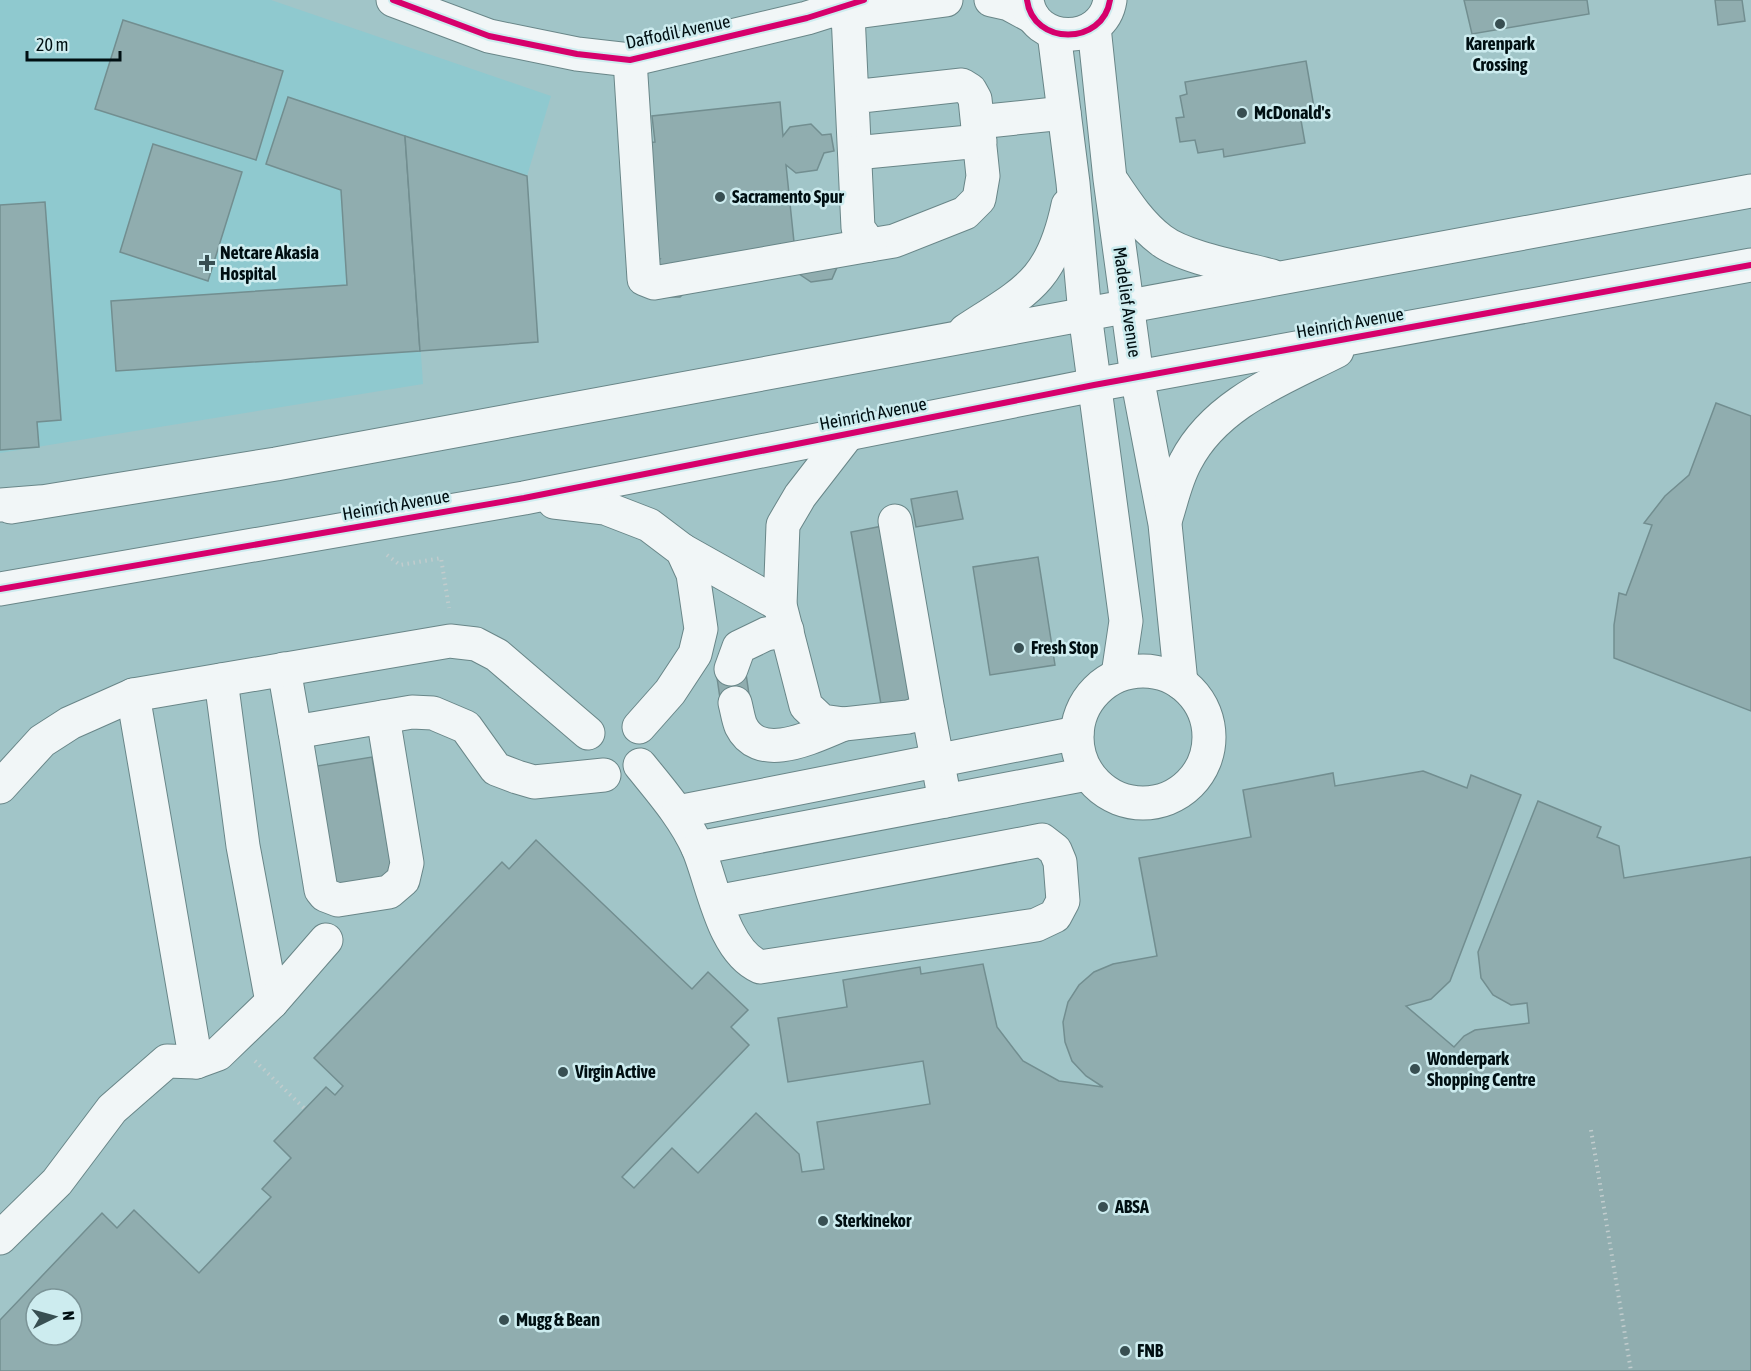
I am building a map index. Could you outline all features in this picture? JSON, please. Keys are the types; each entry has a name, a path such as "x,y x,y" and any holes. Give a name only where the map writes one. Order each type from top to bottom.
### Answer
{"street":[{"name":"Daffodil Avenue","path":"393,0 489,36 577,54 630,60 856,7 946,0"},
{"path":"990,0 1009,4 1038,17 1067,36 1081,34 1102,14"},
{"path":"856,7 852,97 858,228 870,245"},
{"name":"Madelief Avenue","path":"1102,14 1110,180 1137,377 1165,524 1181,683"},
{"path":"1038,17 1064,113 1084,314 1126,621 1118,675"},
{"path":"630,60 644,279 654,284 894,241 964,213 979,198 983,176 975,99 970,90 962,85 852,97"},
{"path":"855,153 1064,113"},
{"path":"1110,180 1137,218 1162,241 1187,252 1278,278"},
{"path":"953,338 1024,292 1047,268 1062,236 1072,183"},
{"path":"0,510 276,464 1751,191"},
{"name":"Heinrich Avenue","path":"0,589 524,498 1094,385 1751,265"},
{"path":"1165,524 1176,484 1186,460 1204,434 1221,416 1254,394 1368,335"},
{"path":"848,434 800,496 783,525 784,617 806,706 822,721 844,724 908,717 928,711"},
{"path":"524,498 605,508 632,516 649,525 682,550 784,617"},
{"path":"0,505 39,502"},
{"path":"895,521 945,801"},
{"path":"639,727 670,692 695,654 701,629 699,604 693,574 682,550"},
{"path":"731,669 739,647 766,634 784,617"},
{"path":"0,787 42,741 70,723 133,695 450,641 476,644 497,655 588,733"},
{"path":"284,669 321,890 331,899 349,899 389,892 397,887 407,872 383,717"},
{"path":"1140,671 1161,674 1181,683 1197,696 1206,719 1209,741 1204,762 1193,781 1177,795 1158,803 1138,804 1118,800 1100,789 1087,774 1078,754 1077,733 1081,712 1090,697 1102,684 1118,675 1140,671"},
{"path":"221,680 243,846 272,1002"},
{"path":"133,695 196,1062"},
{"path":"735,703 741,727 755,741 769,746 797,742 844,724"},
{"path":"295,732 412,712 433,713 450,718 466,727 496,769 517,777 534,782 604,775"},
{"path":"678,812 1077,733"},
{"path":"0,750 42,741"},
{"path":"640,765 678,812 698,848 716,902 738,950 760,967 1036,925 1055,916 1063,902 1060,862 1054,850 1042,840 716,902"},
{"path":"698,848 1087,774"},
{"path":"0,1238 57,1182 112,1109 167,1061 196,1062 218,1054 272,1002 326,940"}],"path":[{"path":"354,528 400,565 441,558 450,610"},
{"path":"233,1040 305,1109"},
{"path":"1591,1130 1631,1371"}],"shaded area":[{"name":"Netcare Akasia Hospital","path":"0,0 271,0 551,96 527,176 406,136 423,384 0,453"}],"building":[{"name":"Karenpark Crossing","path":"1464,0 1587,0 1589,14 1472,34"},
{"path":"1715,0 1742,0 1745,21 1718,25"},
{"path":"123,20 283,71 256,160 95,109"},
{"name":"McDonald's","path":"1306,61 1314,107 1299,109 1305,143 1224,157 1223,149 1198,153 1195,140 1180,142 1176,118 1184,117 1180,96 1187,94 1185,82"},
{"path":"288,97 405,136 420,351 116,371 111,301 347,285 341,190 266,164"},
{"name":"Sacramento Spur","path":"780,102 783,136 790,127 811,124 822,135 831,134 834,151 824,153 817,170 796,173 786,165 794,242 838,265 832,279 811,282 796,272 693,285 680,297 664,297 650,272 660,259 649,260 645,143 655,142 652,116"},
{"path":"405,136 527,176 538,342 420,351"},
{"path":"153,144 242,172 208,281 120,252"},
{"path":"45,202 61,420 37,422 39,447 0,450 0,205"},
{"path":"1716,403 1751,416 1751,711 1614,658 1614,625 1619,593 1626,595 1652,525 1644,523 1665,496 1689,475"},
{"path":"957,491 963,519 916,527 911,499"},
{"path":"888,525 919,704 882,710 851,532"},
{"path":"1038,557 1055,665 990,675 973,567"},
{"path":"745,667 750,701 721,705 716,671"},
{"path":"372,757 393,876 333,887 311,767"},
{"name":"Wonderpark Shopping Centre","path":"1423,771 1467,788 1471,775 1521,795 1450,981 1431,999 1406,1006 1454,1047 1464,1036 1475,1030 1529,1023 1527,1003 1511,1005 1493,995 1481,978 1478,952 1538,801 1601,827 1597,837 1619,846 1624,878 1751,857 1751,1371 0,1371 0,1320 24,1295 24,1347 84,1347 84,1287 31,1287 102,1213 117,1228 134,1210 199,1273 271,1197 262,1189 291,1158 274,1141 326,1087 335,1095 343,1086 314,1058 502,862 509,869 536,840 692,989 708,972 748,1010 731,1027 749,1045 622,1177 634,1188 672,1148 698,1173 756,1113 799,1154 802,1172 824,1169 817,1122 930,1104 923,1061 788,1082 778,1018 847,1007 843,980 920,967 921,974 983,964 997,1027 1023,1061 1059,1081 1103,1087 1086,1076 1072,1061 1065,1042 1063,1022 1068,1002 1079,985 1094,972 1113,964 1157,956 1139,858 1251,837 1243,790 1333,773 1335,786"}],"cycle path":[{"path":"393,0 489,36 577,54 630,60 807,18 864,0"},
{"path":"1027,0 1032,15 1042,26 1054,32 1068,34 1082,32 1095,26 1105,15 1110,0"},
{"path":"0,589 524,498 1094,385 1751,265"}],"place":[{"name":"Karenpark Crossing","path":"1500,24"},
{"name":"McDonald's","path":"1242,113"},
{"name":"Sacramento Spur","path":"720,197"},
{"name":"Netcare Akasia Hospital","path":"207,263"},
{"name":"Fresh Stop","path":"1019,648"},
{"name":"Wonderpark Shopping Centre","path":"1415,1069"},
{"name":"Virgin Active","path":"563,1072"},
{"name":"ABSA","path":"1103,1207"},
{"name":"Sterkinekor","path":"823,1221"},
{"name":"Mugg & Bean","path":"504,1320"},
{"name":"FNB","path":"1125,1351"}]}
